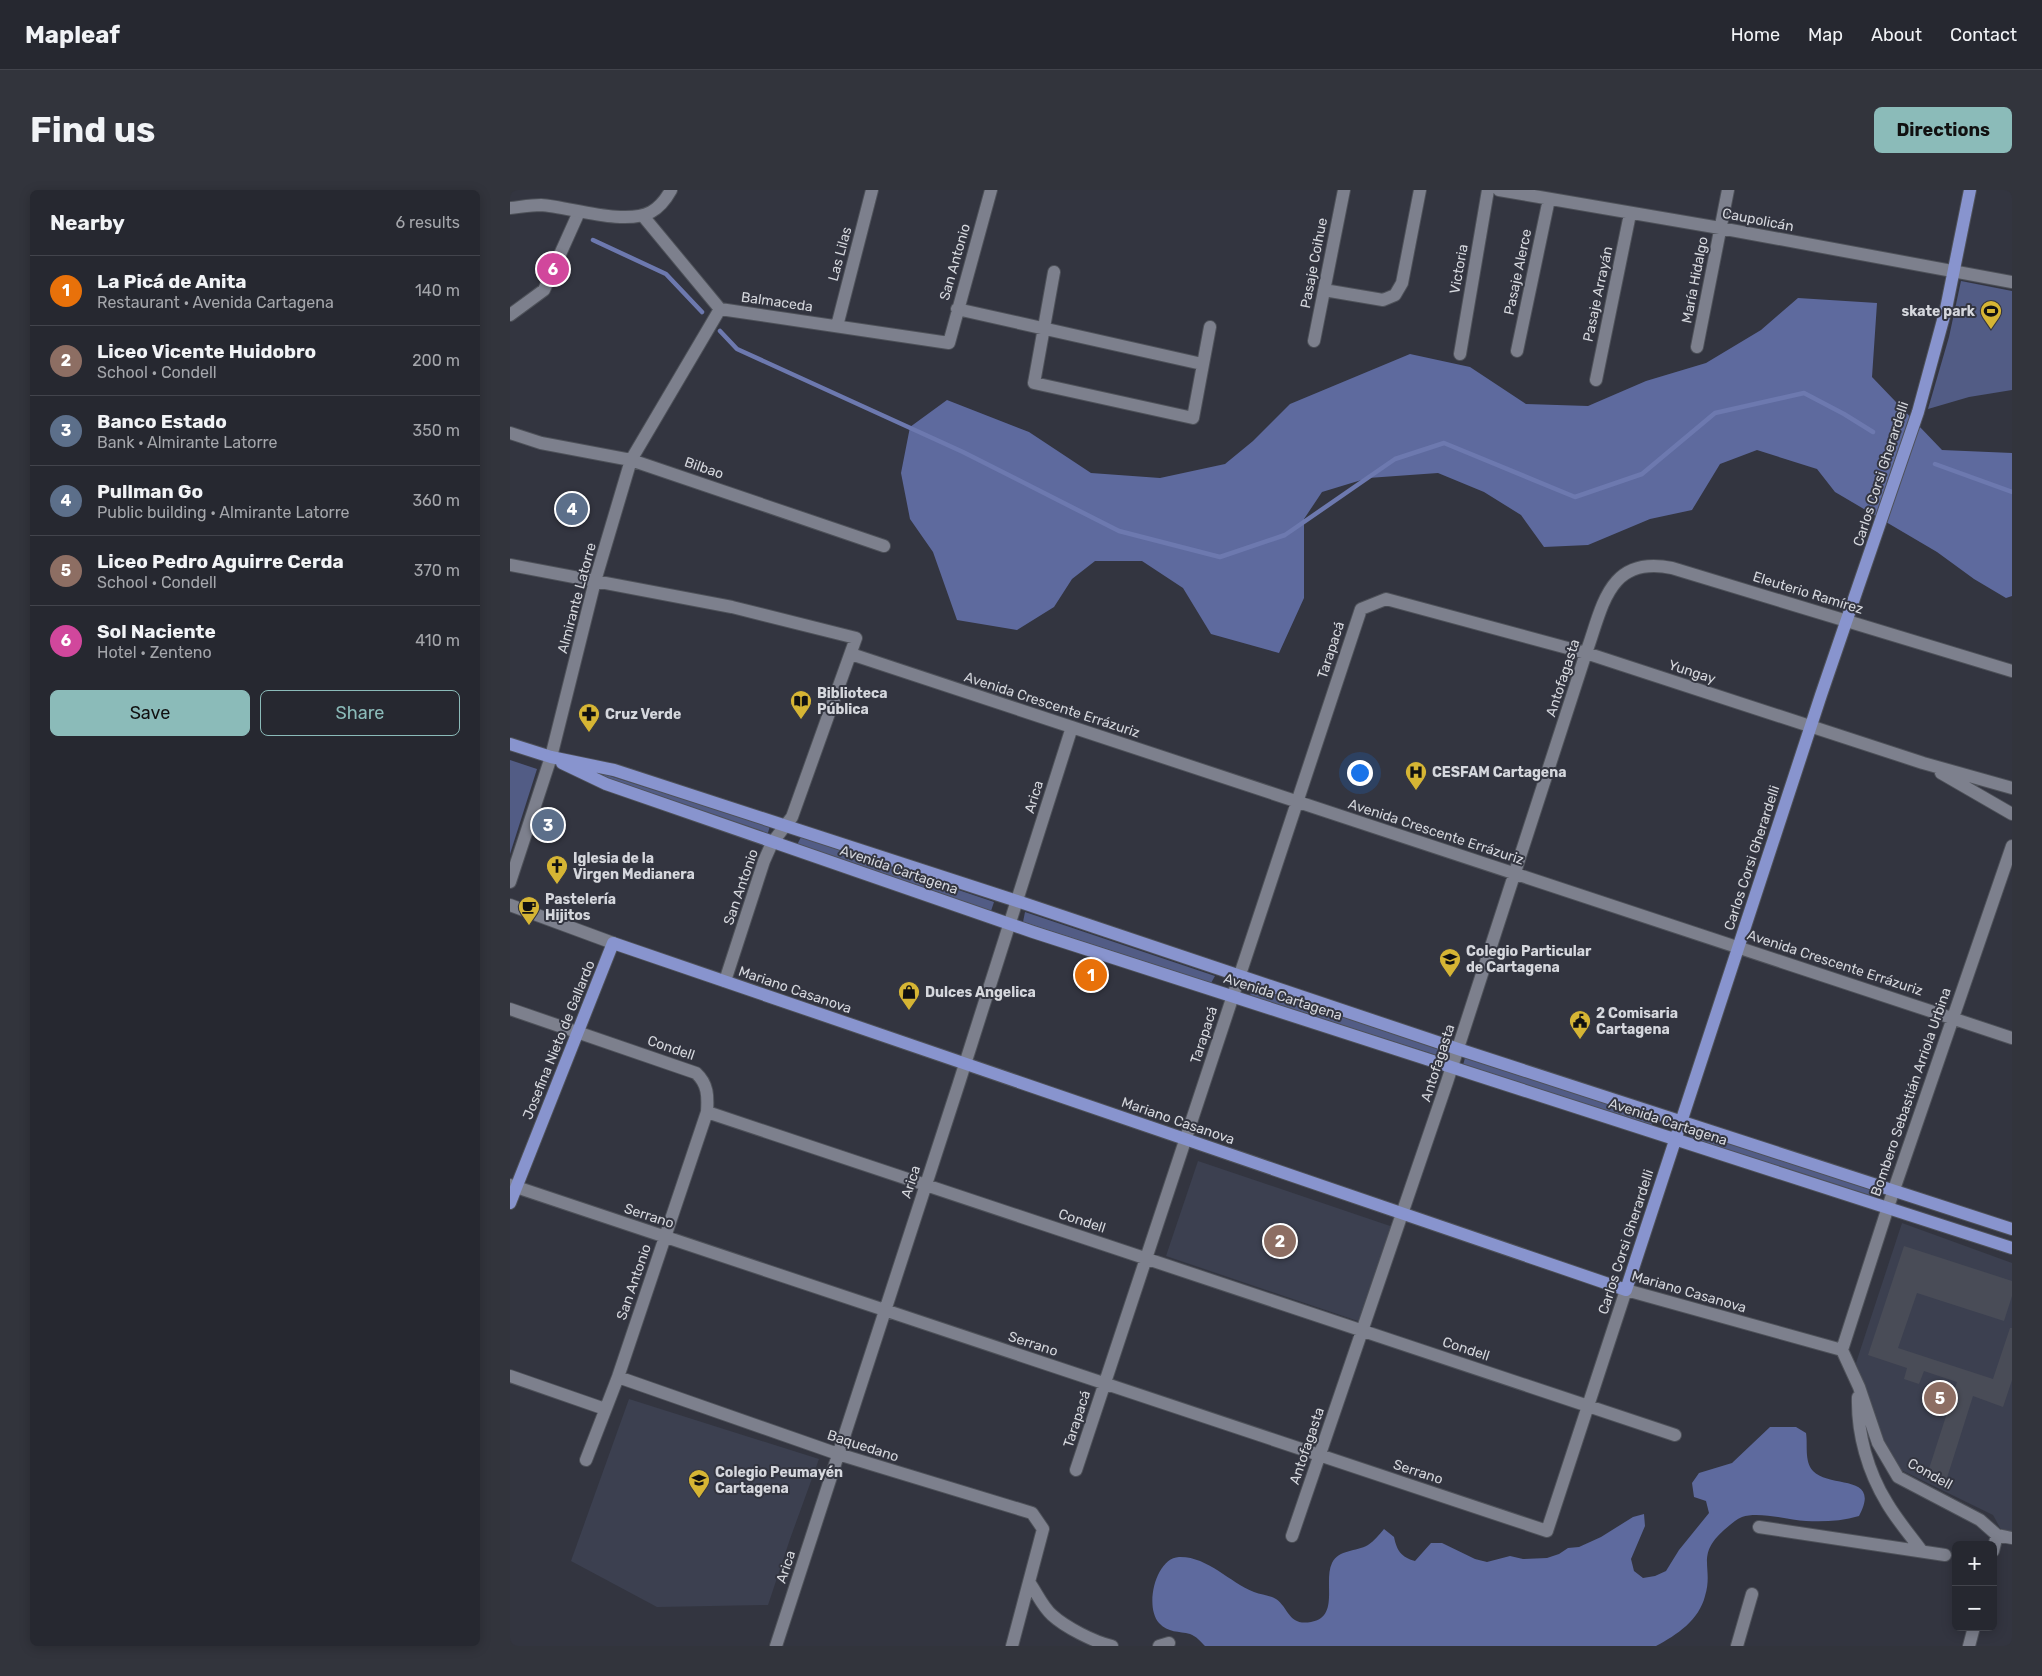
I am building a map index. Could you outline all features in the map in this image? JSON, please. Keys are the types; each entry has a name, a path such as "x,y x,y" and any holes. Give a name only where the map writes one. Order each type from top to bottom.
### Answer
{"main road":[{"name":"Carlos Corsi Gherardelli","path":"1626,1290 1811,725 1918,412 1955,272 1970,190"},
{"name":"Avenida Cartagena","path":"510,744 551,757 614,770 785,825 1017,900 1458,1049 1682,1120 2012,1229"},
{"name":"Avenida Cartagena","path":"551,757 606,784 1010,924 2012,1248"},
{"name":"Mariano Casanova","path":"613,943 1626,1290"},
{"name":"Josefina Nieto de Gallardo","path":"510,1203 513,1187 613,943"}],"street":[{"path":"510,208 540,205 579,212 627,217 642,216 660,206 671,190"},
{"name":"Las Lilas","path":"837,326 872,190"},
{"name":"San Antonio","path":"949,342 956,309 991,190"},
{"name":"Pasaje Coihue","path":"1314,342 1344,190"},
{"path":"1324,290 1383,300 1395,295 1402,283 1420,190"},
{"name":"Victoria","path":"1460,354 1488,190"},
{"name":"Caupolicán","path":"1499,190 1720,228 2012,282"},
{"name":"María Hidalgo","path":"1697,347 1728,190"},
{"name":"Pasaje Alerce","path":"1517,350 1549,199"},
{"path":"510,316 544,290 579,212"},
{"name":"Pasaje Arrayán","path":"1596,380 1630,214"},
{"name":"Balmaceda","path":"642,216 720,309 949,342"},
{"path":"1054,272 1034,383 1193,418 1210,327"},
{"name":"Almirante Latorre","path":"510,882 551,757 595,581 631,460 720,309"},
{"path":"956,309 1202,364"},
{"name":"Bilbao","path":"510,433 541,443 631,460 884,546"},
{"path":"510,565 595,581"},
{"name":"Eleuterio Ramírez","path":"1606,598 1614,582 1627,572 1642,567 1662,566 1848,620 2012,671"},
{"name":"San Antonio","path":"595,581 732,607 856,638 792,817 772,843 764,861 725,981"},
{"name":"Antofagasta","path":"1292,1536 1403,1214 1516,874 1586,653 1606,598"},
{"name":"Yungay","path":"1361,609 1386,599 1586,653 1923,763 2012,788"},
{"name":"Tarapacá","path":"1076,1470 1361,609"},
{"name":"Avenida Crescente Errázuriz","path":"851,654 2012,1038"},
{"name":"Arica","path":"776,1646 1072,727"},
{"path":"1923,763 2012,814"},
{"name":"Bombero Sebastián Arriola Urbina","path":"1842,1350 1888,1207 2012,846"},
{"name":"Mariano Casanova","path":"510,905 613,943"},
{"name":"Condell","path":"510,1009 696,1073 706,1085 708,1096 707,1112 1675,1435"},
{"name":"San Antonio","path":"586,1460 618,1377 707,1112"},
{"name":"Serrano","path":"513,1187 1548,1531"},
{"name":"Mariano Casanova","path":"1626,1290 1842,1350"},
{"name":"Carlos Corsi Gherardelli","path":"1548,1531 1626,1290"},
{"name":"Condell","path":"1842,1350 1859,1387 1878,1443 1898,1476 1980,1520 1998,1535 2012,1538"},
{"path":"510,1376 605,1409"},
{"name":"Baquedano","path":"618,1377 838,1454 1032,1513 1043,1529 1029,1582"},
{"path":"1859,1387 1859,1421 1871,1471 1887,1504 1921,1550"},
{"path":"1759,1527 1945,1555"},
{"path":"1996,1541 1998,1535"},
{"path":"1012,1646 1029,1582"},
{"path":"1029,1582 1046,1608 1060,1622 1097,1641 1112,1646"},
{"path":"1737,1646 1752,1594"},
{"path":"1969,1646 1973,1631"}],"shaded area":[{"path":"1961,281 2012,291 2012,390 1969,397 1928,409 1949,337"},
{"path":"1798,298 1877,303 1872,377 1942,450 2012,453 2012,596 2006,598 1974,579 1937,552 1835,492 1817,469 1757,450 1720,464 1692,510 1650,519 1588,545 1544,547 1521,515 1484,492 1438,473 1368,478 1322,492 1304,519 1304,598 1279,653 1211,634 1183,588 1142,561 1095,561 1072,579 1054,607 1017,630 957,620 933,552 910,519 901,473 910,427 947,400 1029,432 1091,473 1160,478 1225,464 1253,441 1290,404 1410,354 1470,367 1526,404 1588,406 1646,381 1706,363 1761,330"},
{"path":"510,760 537,769 510,854"},
{"path":"594,771 770,826 767,836 601,779"},
{"path":"801,837 994,902 991,911 797,845"},
{"path":"1025,912 1215,976 1211,983 1023,922"},
{"path":"1252,987 1441,1049 1436,1055 1250,996"},
{"path":"1465,1058 1655,1118 1651,1127 1463,1065"},
{"path":"1692,1129 1877,1189 1874,1191 1872,1198 1690,1138"},
{"path":"1198,1161 1393,1227 1361,1322 1166,1256"},
{"path":"1902,1223 2012,1263 2012,1535 2004,1535 1993,1515 1901,1470 1880,1433 1856,1363"},
{"name":"Colegio Peumayén Cartagena","path":"629,1399 819,1459 768,1605 657,1607 571,1561"},
{"path":"1770,1427 1796,1427 1806,1433 1807,1457 1813,1471 1831,1480 1851,1484 1864,1493 1864,1502 1859,1516 1826,1521 1806,1521 1774,1516 1749,1515 1737,1520 1715,1539 1710,1547 1707,1562 1707,1586 1698,1612 1679,1632 1656,1646 1205,1646 1192,1635 1166,1629 1159,1623 1155,1615 1153,1595 1159,1574 1164,1565 1171,1559 1179,1557 1199,1561 1218,1570 1245,1588 1276,1599 1293,1619 1303,1623 1320,1619 1328,1606 1330,1571 1335,1558 1343,1553 1368,1545 1384,1529 1394,1537 1400,1553 1406,1558 1415,1561 1431,1543 1442,1543 1475,1559 1487,1562 1510,1556 1523,1559 1547,1558 1559,1554 1568,1548 1579,1547 1601,1537 1633,1517 1644,1514 1645,1526 1631,1559 1634,1571 1643,1578 1655,1576 1666,1571 1679,1550 1709,1513 1706,1501 1694,1497 1692,1483 1699,1473 1732,1463"}],"building":[{"path":"1904,1246 2012,1281 2012,1296 2004,1321 1917,1293 1898,1348 1993,1379 2010,1328 2012,1328 2012,1380 2003,1407 1973,1396 1946,1481 1927,1475 1957,1382 1924,1371 1919,1384 1904,1379 1907,1368 1868,1355"}],"waterway":[{"path":"593,240 666,274 702,312"},
{"path":"720,331 737,349 963,452 1119,531 1220,557 1285,535 1395,459 1444,443 1575,497 1642,474 1715,413 1804,393 1873,432"},
{"path":"1935,464 2012,492"}],"place":[{"name":"Sol Naciente","path":"553,269"},
{"name":"skate park","path":"1991,330"},
{"name":"Pullman Go","path":"572,509"},
{"name":"Biblioteca Pública","path":"801,720"},
{"name":"Cruz Verde","path":"589,733"},
{"name":"CESFAM Cartagena","path":"1416,791"},
{"name":"Banco Estado","path":"548,825"},
{"name":"Iglesia de la Virgen Medianera","path":"557,885"},
{"name":"Pastelería Hijitos","path":"529,926"},
{"name":"La Picá de Anita","path":"1091,975"},
{"name":"Colegio Particular de Cartagena","path":"1450,978"},
{"name":"Dulces Angelica","path":"909,1011"},
{"name":"2 Comisaria Cartagena","path":"1580,1040"},
{"name":"Liceo Vicente Huidobro","path":"1280,1241"},
{"name":"Liceo Pedro Aguirre Cerda","path":"1940,1398"},
{"name":"Colegio Peumayén Cartagena","path":"699,1499"}]}
